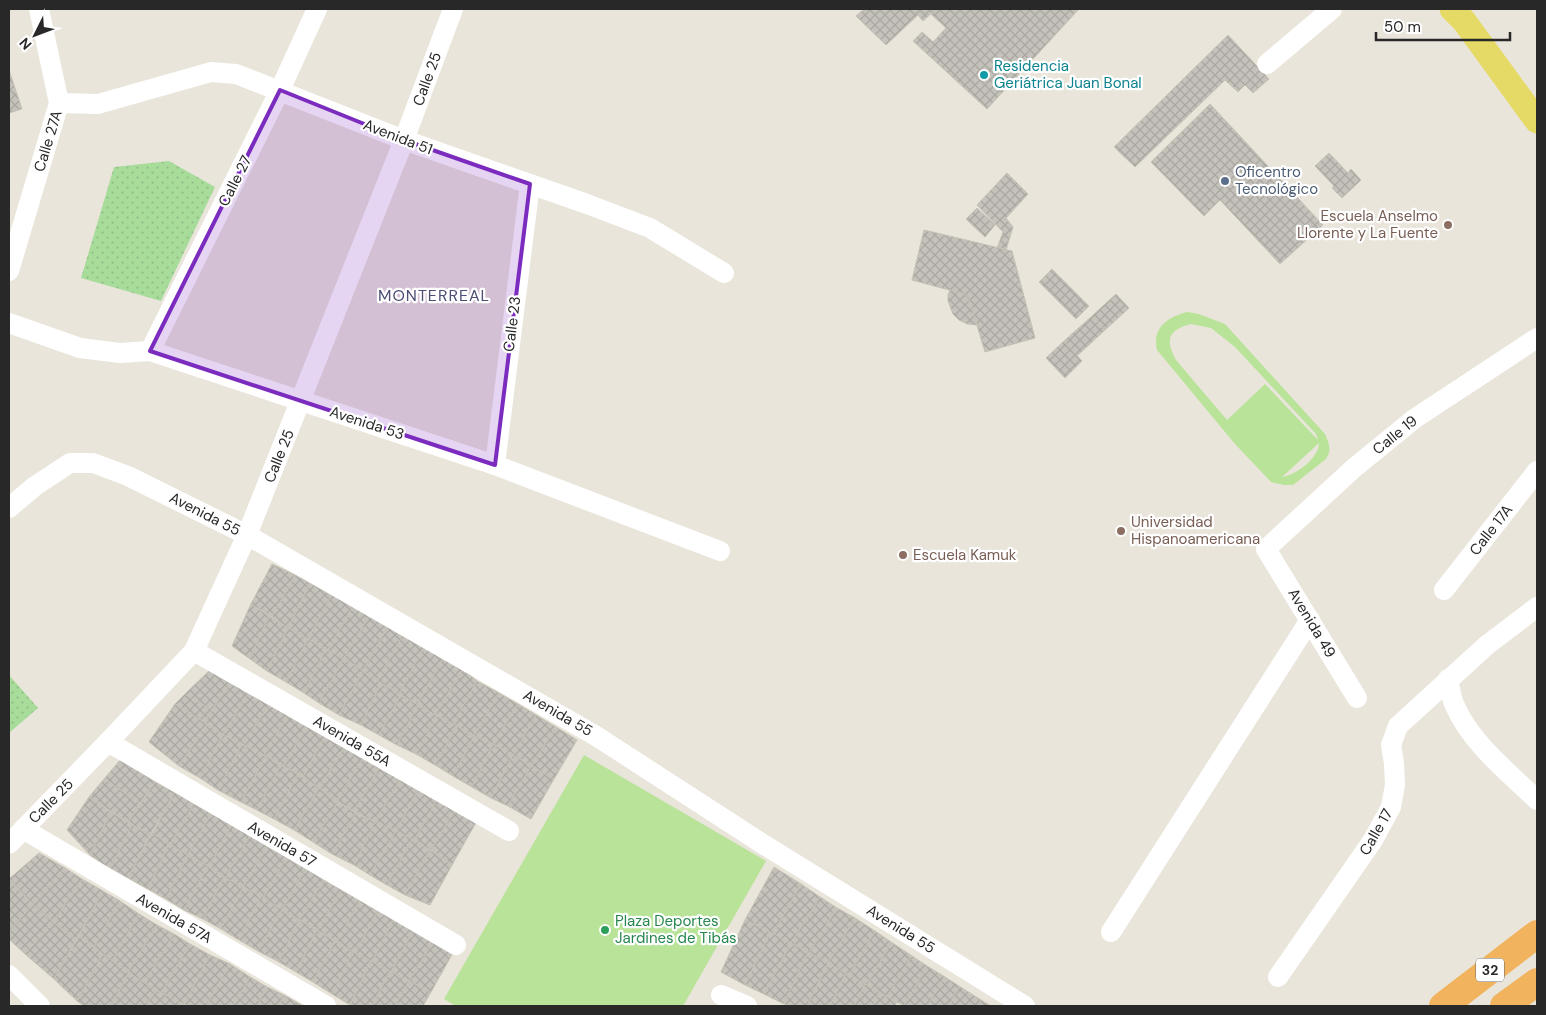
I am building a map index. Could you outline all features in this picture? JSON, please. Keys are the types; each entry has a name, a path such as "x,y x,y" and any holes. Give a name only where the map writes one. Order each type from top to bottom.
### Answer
{"highway":[{"name":"32","path":"1442,1006 1537,934"},
{"name":"32","path":"1504,1006 1537,982"}],"main road":[{"path":"1464,13 1537,121"}],"street":[{"name":"Calle 27A","path":"9,271 60,103 39,9"},
{"name":"Calle 27","path":"150,351 280,90 317,9"},
{"name":"Calle 25","path":"9,844 194,650 247,535 404,140 453,9"},
{"path":"1267,64 1332,9"},
{"name":"Avenida 51","path":"60,103 98,104 211,72 236,74 404,140 650,228 724,273"},
{"name":"Calle 23","path":"495,465 530,184"},
{"name":"Avenida 53","path":"9,323 80,348 120,353 150,351 495,465 720,551"},
{"name":"Calle 19","path":"1266,549 1354,468 1414,419 1537,338"},
{"name":"Avenida 55","path":"9,508 35,486 70,463 93,463 128,476 247,535 596,736 766,846 1025,1006"},
{"name":"Calle 17A","path":"1444,590 1537,471"},
{"name":"Avenida 49","path":"1266,549 1357,698"},
{"name":"Calle 17","path":"1278,978 1373,840 1391,806 1395,785 1391,745 1398,726 1487,645 1537,607"},
{"path":"1111,932 1310,620"},
{"name":"Avenida 55A","path":"194,650 509,831"},
{"path":"1448,679 1454,704 1468,729 1477,741 1537,800"},
{"name":"Avenida 57","path":"108,742 456,945"},
{"name":"Avenida 57A","path":"23,829 326,1006"},
{"path":"9,975 40,1006"},
{"path":"721,995 747,1006"}],"highlighted area":[{"path":"280,90 404,140 530,184 495,465 150,351"}],"green space":[{"path":"169,161 215,187 161,301 81,278 114,167"},
{"path":"1187,312 1199,314 1225,324 1325,434 1329,443 1328,456 1293,485 1271,482 1235,444 1157,350 1156,342 1159,329 1168,320","holes":["1191,324 1211,328 1235,347 1316,434 1318,440 1265,384 1227,420 1176,360 1170,346 1173,332","1319,443 1318,449 1306,465 1294,473 1282,477"]},
{"path":"9,675 38,708 9,733"},
{"name":"Plaza Deportes Jardines de Tibás","path":"584,755 766,861 683,1006 456,1006 444,999"}],"building":[{"path":"864,9 936,9 923,21 918,15 886,45 856,16"},
{"name":"Residencia Geriátrica Juan Bonal","path":"936,9 1079,9 987,109 913,41 922,32 933,42 946,28 931,14"},
{"path":"1228,35 1269,79 1253,93 1245,85 1238,92 1225,80 1135,167 1114,147"},
{"path":"9,70 22,109 9,113"},
{"name":"Oficentro Tecnológico","path":"1210,104 1323,225 1280,264 1220,200 1204,216 1151,162"},
{"name":"Oficentro Tecnológico","path":"1329,153 1348,173 1351,169 1361,180 1342,198 1332,188 1334,186 1315,166"},
{"path":"1007,173 1028,194 1006,218 1013,227 1006,250 997,248 1003,232 977,205"},
{"path":"977,208 995,225 985,237 966,219"},
{"path":"924,230 1012,251 1035,338 985,352 969,299 964,294 912,280"},
{"path":"1052,269 1089,306 1076,319 1039,282"},
{"path":"950,290 964,294 969,299 977,325 967,324 953,314 948,301"},
{"path":"1116,294 1129,308 1105,330 1092,316"},
{"path":"1092,316 1105,330 1077,356 1064,341"},
{"path":"1064,341 1082,361 1065,378 1046,358"},
{"path":"272,564 295,575 272,617 251,604"},
{"path":"295,575 310,583 288,628 272,617"},
{"path":"310,583 332,595 308,639 288,628"},
{"path":"332,595 353,606 328,650 308,639"},
{"path":"251,604 269,616 250,659 232,646"},
{"path":"353,606 369,616 344,658 328,650"},
{"path":"269,616 288,628 267,671 250,659"},
{"path":"369,616 388,626 363,671 344,658"},
{"path":"388,626 403,635 377,681 363,671"},
{"path":"288,628 308,639 286,682 267,671"},
{"path":"403,635 424,647 399,694 377,681"},
{"path":"308,639 326,649 304,693 286,682"},
{"path":"424,647 443,658 417,705 399,694"},
{"path":"326,649 344,658 319,703 304,693"},
{"path":"344,658 363,671 339,715 319,703"},
{"path":"443,658 463,669 435,715 417,705"},
{"path":"463,669 477,681 453,724 435,715"},
{"path":"210,670 231,681 212,710 185,694"},
{"path":"363,671 381,683 361,725 339,715"},
{"path":"231,681 250,690 223,735 204,722"},
{"path":"477,681 499,693 474,736 453,724"},
{"path":"381,683 401,695 379,735 361,725"},
{"path":"250,690 272,702 242,744 223,735"},
{"path":"499,693 518,704 493,744 474,736"},
{"path":"185,694 212,710 204,722 175,704"},
{"path":"401,695 418,705 397,745 379,735"},
{"path":"272,702 290,712 264,755 242,744"},
{"path":"175,704 207,724 179,766 149,742"},
{"path":"518,704 536,715 513,755 493,744"},
{"path":"418,705 437,716 416,754 397,745"},
{"path":"290,712 309,722 284,766 264,755"},
{"path":"536,715 556,727 531,766 513,755"},
{"path":"437,716 457,726 435,765 416,754"},
{"path":"309,722 326,734 303,777 284,766"},
{"path":"207,724 223,735 200,778 179,766"},
{"path":"457,726 474,736 453,776 435,765"},
{"path":"556,727 577,740 554,779 531,766"},
{"path":"326,734 346,745 319,788 303,777"},
{"path":"223,735 242,744 218,790 200,778"},
{"path":"474,736 493,744 472,787 453,776"},
{"path":"242,744 266,756 241,802 218,790"},
{"path":"493,744 513,755 491,798 472,787"},
{"path":"346,745 364,756 337,801 319,788"},
{"path":"513,755 531,766 508,806 491,798"},
{"path":"266,756 281,765 257,810 241,802"},
{"path":"364,756 381,765 354,811 337,801"},
{"path":"121,759 155,782 140,803 104,779"},
{"path":"281,765 298,774 274,819 257,810"},
{"path":"381,765 402,776 375,822 354,811"},
{"path":"531,766 554,779 531,819 508,806"},
{"path":"298,774 319,788 294,830 274,819"},
{"path":"402,776 420,787 396,831 375,822"},
{"path":"104,779 140,803 128,822 89,797"},
{"path":"155,782 175,792 150,835 128,822"},
{"path":"420,787 438,798 414,841 396,831"},
{"path":"319,788 338,802 313,842 294,830"},
{"path":"175,792 194,804 170,845 152,834"},
{"path":"89,797 111,812 90,855 67,830"},
{"path":"438,798 456,808 431,850 414,841"},
{"path":"338,802 356,813 332,854 313,842"},
{"path":"194,804 211,813 188,855 170,845"},
{"path":"456,808 478,819 452,865 431,850"},
{"path":"111,812 132,825 110,869 90,855"},
{"path":"211,813 232,824 209,867 188,855"},
{"path":"356,813 375,822 354,865 332,854"},
{"path":"375,822 396,831 370,875 354,865"},
{"path":"232,824 250,836 225,878 209,867"},
{"path":"132,825 150,835 128,878 110,869"},
{"path":"396,831 412,839 387,885 370,875"},
{"path":"152,833 169,844 148,889 128,878"},
{"path":"250,836 268,845 243,887 225,878"},
{"path":"412,839 430,850 405,895 387,885"},
{"path":"169,844 188,855 166,899 148,889"},
{"path":"268,845 287,857 263,898 243,887"},
{"path":"430,850 452,865 430,905 405,895"},
{"path":"39,853 65,868 33,904 9,879"},
{"path":"188,855 208,866 184,910 166,899"},
{"path":"287,857 306,868 282,910 263,898"},
{"path":"208,866 224,877 203,919 184,910"},
{"path":"774,867 801,884 773,934 745,920"},
{"path":"65,868 82,879 53,922 33,904"},
{"path":"306,868 324,880 299,920 282,910"},
{"path":"224,877 243,887 221,929 203,919"},
{"path":"82,879 103,891 76,940 53,922"},
{"path":"9,880 33,904 9,932"},
{"path":"324,880 342,890 317,930 299,920"},
{"path":"801,884 820,897 791,943 773,934"},
{"path":"243,887 261,896 239,940 221,929"},
{"path":"342,890 360,900 337,942 317,930"},
{"path":"103,891 120,901 94,947 79,936"},
{"path":"261,896 282,910 258,951 239,940"},
{"path":"820,897 837,908 809,953 791,943"},
{"path":"360,900 379,909 355,953 337,942"},
{"path":"120,901 139,914 112,961 94,947"},
{"path":"33,904 53,922 25,954 9,939 9,932"},
{"path":"837,908 855,918 828,963 809,953"},
{"path":"379,909 394,918 372,962 355,953"},
{"path":"282,910 299,920 279,962 258,951"},
{"path":"139,914 157,925 128,972 112,961"},
{"path":"394,918 414,929 391,972 372,962"},
{"path":"855,918 875,931 849,975 828,963"},
{"path":"299,920 317,930 296,972 279,962"},
{"path":"745,920 770,932 745,985 721,972"},
{"path":"53,922 76,940 54,979 25,954"},
{"path":"157,925 174,934 144,983 128,972"},
{"path":"414,929 435,939 409,981 391,972"},
{"path":"317,930 335,941 313,982 296,972"},
{"path":"875,931 891,942 867,985 849,975"},
{"path":"770,932 791,943 764,994 745,985"},
{"path":"174,934 190,944 161,993 144,983"},
{"path":"79,936 103,954 77,1001 54,979"},
{"path":"435,939 454,951 431,992 409,981"},
{"path":"335,941 353,952 332,994 313,982"},
{"path":"891,942 912,956 887,997 867,985"},
{"path":"791,943 808,952 784,1004 764,994"},
{"path":"190,944 210,955 184,1004 161,993"},
{"path":"353,952 371,961 350,1005 332,994"},
{"path":"808,952 828,963 807,1006 789,1006 784,1004"},
{"path":"103,954 129,973 111,1006 84,1006 77,1001"},
{"path":"210,955 230,964 206,1006 188,1006 184,1004"},
{"path":"912,956 927,966 904,1006 887,997"},
{"path":"371,961 390,971 372,1006 352,1006 350,1005"},
{"path":"828,963 846,973 830,1006 807,1006"},
{"path":"230,964 250,977 233,1006 206,1006"},
{"path":"927,966 945,977 927,1006 904,1006"},
{"path":"390,971 409,981 395,1006 372,1006"},
{"path":"129,973 156,990 146,1006 111,1006"},
{"path":"846,973 865,984 854,1006 830,1006"},
{"path":"250,977 267,987 257,1006 233,1006"},
{"path":"945,977 959,986 949,1006 927,1006"},
{"path":"409,981 431,992 423,1006 395,1006"},
{"path":"865,984 879,992 873,1006 854,1006"},
{"path":"959,986 981,1000 978,1006 949,1006"},
{"path":"267,987 284,995 278,1006 257,1006"},
{"path":"156,990 184,1004 183,1006 146,1006"},
{"path":"879,992 897,1002 895,1006 873,1006"},
{"path":"284,995 303,1006 278,1006"},
{"path":"981,1000 991,1006 978,1006"}],"place":[{"name":"Residencia Geriátrica Juan Bonal","path":"984,75"},
{"name":"Oficentro Tecnológico","path":"1225,181"},
{"name":"Escuela Anselmo Llorente y La Fuente","path":"1448,225"},
{"name":"Universidad Hispanoamericana","path":"1121,531"},
{"name":"Escuela Kamuk","path":"903,555"},
{"name":"Plaza Deportes Jardines de Tibás","path":"605,930"}],"district":[{"name":"MONTERREAL","path":"434,295"}]}
